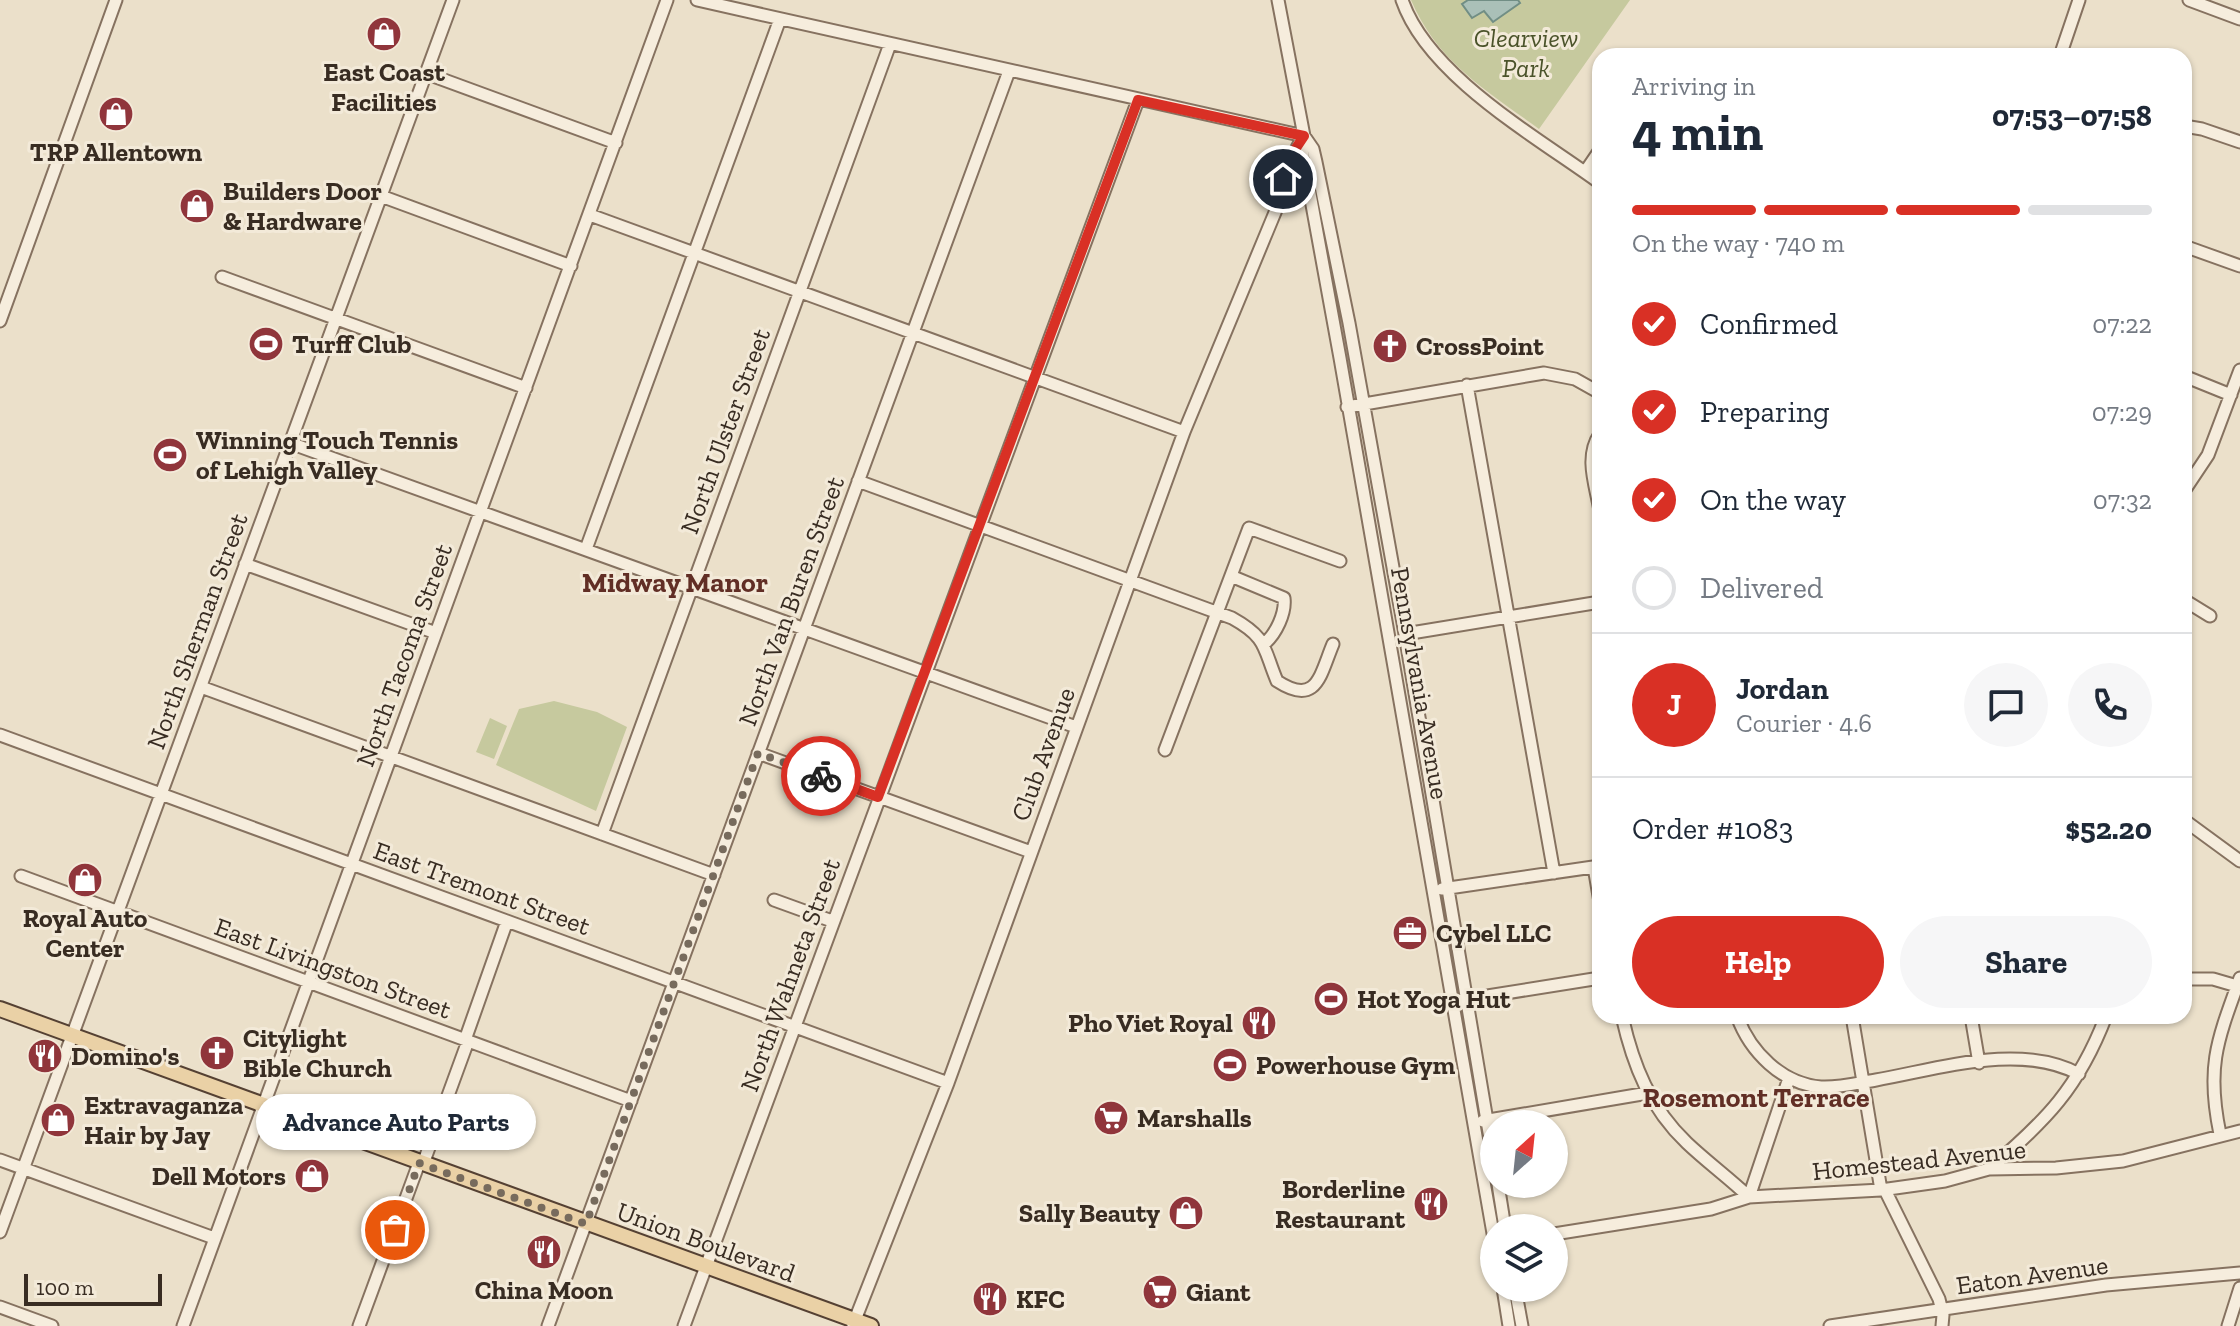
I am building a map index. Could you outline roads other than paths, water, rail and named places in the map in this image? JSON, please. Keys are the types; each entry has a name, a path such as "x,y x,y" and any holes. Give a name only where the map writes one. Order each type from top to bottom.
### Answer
{"main road":[{"name":"Union Boulevard","path":"0,1009 854,1323 871,1326"}],"street":[{"path":"0,321 116,0"},
{"name":"North Sherman Street","path":"0,1232 453,0"},
{"name":"North Tacoma Street","path":"183,1326 667,0"},
{"path":"697,0 1304,136"},
{"name":"Pennsylvania Avenue","path":"1278,0 1453,1001 1480,1118"},
{"path":"1402,0 1421,37 1456,77 1592,177"},
{"path":"2063,48 2079,0"},
{"path":"2189,0 2240,19"},
{"path":"586,549 780,19"},
{"name":"North Ulster Street","path":"602,834 890,44"},
{"name":"North Van Buren Street","path":"548,1326 1009,71"},
{"path":"425,73 616,143"},
{"name":"North Wahneta Street","path":"684,1326 1138,100"},
{"path":"2192,127 2240,142"},
{"name":"Pennsylvania Avenue","path":"1304,136 1313,149 1316,162 1405,634 1467,999 1480,1113"},
{"name":"Club Avenue","path":"854,1323 948,1083 1184,432 1281,198 1283,179 1294,151 1304,136"},
{"name":"Club Avenue","path":"1281,198 1316,162"},
{"path":"1585,172 1592,162"},
{"path":"381,196 571,266"},
{"path":"590,215 1184,432"},
{"path":"2192,249 2240,266"},
{"path":"222,277 526,388"},
{"path":"2192,479 2208,455 2240,370"},
{"path":"1347,407 1544,373 1575,379 1592,389"},
{"path":"2192,379 2231,395"},
{"path":"1467,385 1554,873"},
{"path":"290,443 1076,727"},
{"path":"858,481 1243,624 1264,644 1277,681 1294,690 1306,692 1315,686 1333,644"},
{"path":"1165,750 1249,528 1340,561"},
{"path":"245,564 436,633"},
{"path":"1231,576 1284,598 1273,636 1264,644"},
{"path":"1405,634 1592,603"},
{"path":"2192,605 2210,616"},
{"path":"201,687 714,875"},
{"name":"East Tremont Street","path":"0,735 948,1083"},
{"path":"758,753 1031,852"},
{"path":"2192,826 2240,861"},
{"path":"1434,890 1592,867"},
{"name":"East Livingston Street","path":"21,876 631,1101"},
{"path":"774,900 832,921"},
{"path":"359,1326 507,921"},
{"path":"1453,1001 1592,979"},
{"path":"2192,979 2239,982 2218,1041 2213,1067 2220,1134"},
{"path":"1624,1024 1632,1055 1648,1093 1676,1132 1749,1197 1789,1078"},
{"path":"1741,1024 1756,1050 1771,1065 1789,1078 1822,1087 2013,1058 2063,1066 2079,1074"},
{"path":"1853,1024 1883,1190 1943,1310 1942,1326"},
{"path":"1972,1024 1979,1063"},
{"path":"1989,1169 2051,1112 2079,1074 2102,1024"},
{"path":"1550,1110 1648,1093"},
{"name":"Homestead Avenue","path":"1568,1232 1711,1209 1749,1197 1883,1190 1945,1181 1989,1169 2056,1168 2123,1161 2240,1131"},
{"path":"0,1160 214,1238"},
{"name":"Eaton Avenue","path":"1830,1326 2106,1285 2240,1273"},
{"path":"2228,1326 2240,1288"},
{"path":"1505,1302 1509,1326"},
{"path":"1518,1302 1522,1326"},
{"path":"0,1307 52,1326"}],"water":[{"path":"1468,0 1518,0 1520,3 1493,22 1484,11 1472,18 1462,4"}],"place":[{"name":"East Coast Facilities","path":"384,34"},
{"name":"TRP Allentown","path":"116,114"},
{"name":"Builders Door & Hardware","path":"197,206"},
{"name":"Turff Club","path":"266,344"},
{"name":"CrossPoint","path":"1390,346"},
{"name":"Winning Touch Tennis of Lehigh Valley","path":"170,455"},
{"name":"Royal Auto Center","path":"85,880"},
{"name":"Cybel LLC","path":"1410,933"},
{"name":"Hot Yoga Hut","path":"1331,999"},
{"name":"Pho Viet Royal","path":"1259,1023"},
{"name":"Citylight Bible Church","path":"217,1053"},
{"name":"Domino's","path":"45,1056"},
{"name":"Powerhouse Gym","path":"1230,1065"},
{"name":"Marshalls","path":"1111,1118"},
{"name":"Extravaganza Hair by Jay","path":"58,1120"},
{"name":"Dell Motors","path":"312,1176"},
{"name":"Borderline Restaurant","path":"1431,1204"},
{"name":"Sally Beauty","path":"1186,1213"},
{"name":"Advance Auto Parts","path":"395,1230"},
{"name":"China Moon","path":"544,1252"},
{"name":"Giant","path":"1160,1292"},
{"name":"KFC","path":"990,1299"}],"district":[{"name":"Midway Manor","path":"675,582"},
{"name":"Rosemont Terrace","path":"1756,1097"}],"park label":[{"name":"Clearview Park","path":"1526,53"}]}
